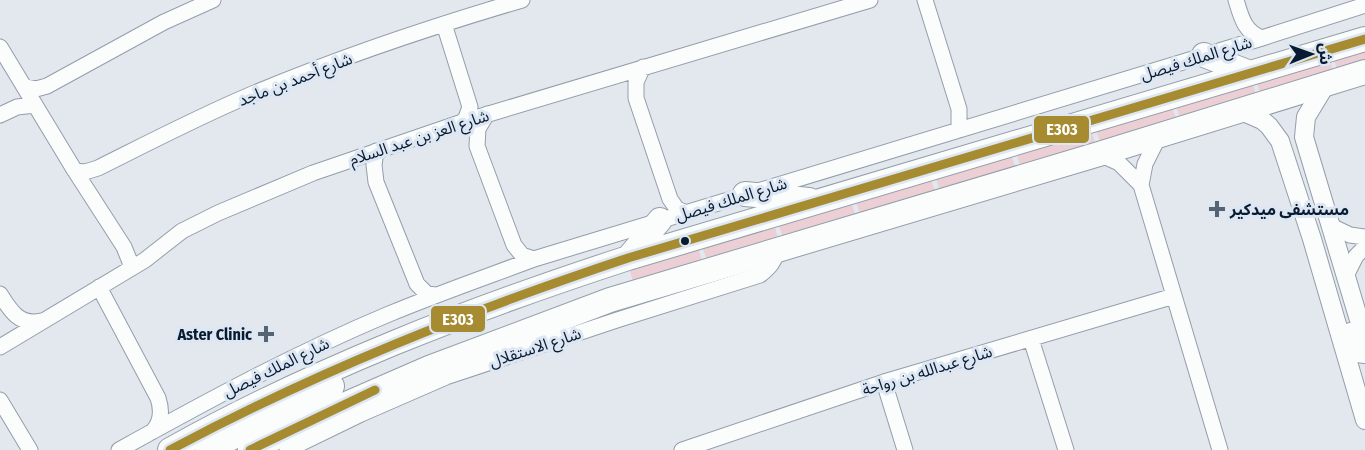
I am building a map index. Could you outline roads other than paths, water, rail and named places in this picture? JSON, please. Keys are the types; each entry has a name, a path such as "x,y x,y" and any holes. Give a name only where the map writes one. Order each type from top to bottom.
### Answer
{"main road":[{"name":"شارع الملك فيصل","path":"170,450 276,394 370,353 534,289 628,258 1250,74 1364,38"},
{"path":"1204,55 1250,74"},
{"path":"250,450 368,393 476,349 610,300 1100,154 1365,72"},
{"path":"745,194 824,201"},
{"path":"628,258 660,220"},
{"path":"208,450 343,380 370,353"}],"street":[{"name":"شارع أحمد بن ماجد","path":"75,171 98,168 209,113 289,80 444,24 519,0"},
{"name":"شارع العز بن عبد السلام","path":"0,347 152,255 182,231 334,165 487,114 643,68 839,4 870,0"},
{"path":"925,0 959,109 959,130"},
{"path":"1236,0 1245,26 1254,36 1262,38"},
{"path":"25,87 36,89 46,86 164,22 208,1"},
{"name":"شارع الملك فيصل","path":"119,450 280,364 387,315 534,259 1365,5"},
{"path":"444,24 470,106 462,122"},
{"path":"0,47 124,247 132,267"},
{"path":"643,68 636,82 636,98 670,199 677,209 684,212"},
{"path":"1326,84 1306,117 1304,137 1365,340"},
{"path":"0,114 17,107 35,105"},
{"path":"1239,110 1262,120 1280,141 1365,420"},
{"path":"487,114 478,129 477,146 514,245 522,255 534,259"},
{"path":"1141,185 1145,164 1159,136"},
{"path":"376,151 374,165 376,182 417,284 427,294 436,295"},
{"path":"1100,154 1127,169 1141,185 1220,450"},
{"path":"1289,169 1290,158 1294,155 1299,156 1321,218 1331,226 1350,235 1365,237"},
{"path":"1346,276 1356,256 1365,247"},
{"name":"شارع الاستقلال","path":"287,450 361,414 446,377 760,275 775,260 778,249"},
{"path":"1324,282 1337,291 1355,350 1359,355 1365,354"},
{"path":"99,287 158,398 161,412 152,432"},
{"path":"0,294 15,316 28,322 42,320"},
{"name":"شارع عبدالله بن رواحة","path":"682,450 719,445 884,382 1174,296"},
{"path":"1031,339 1066,450"},
{"path":"884,382 905,450"},
{"path":"0,400 30,450"}],"place":[{"name":"مستشفى ميدكير","path":"1217,209"},
{"name":"Aster Clinic","path":"266,334"}]}
